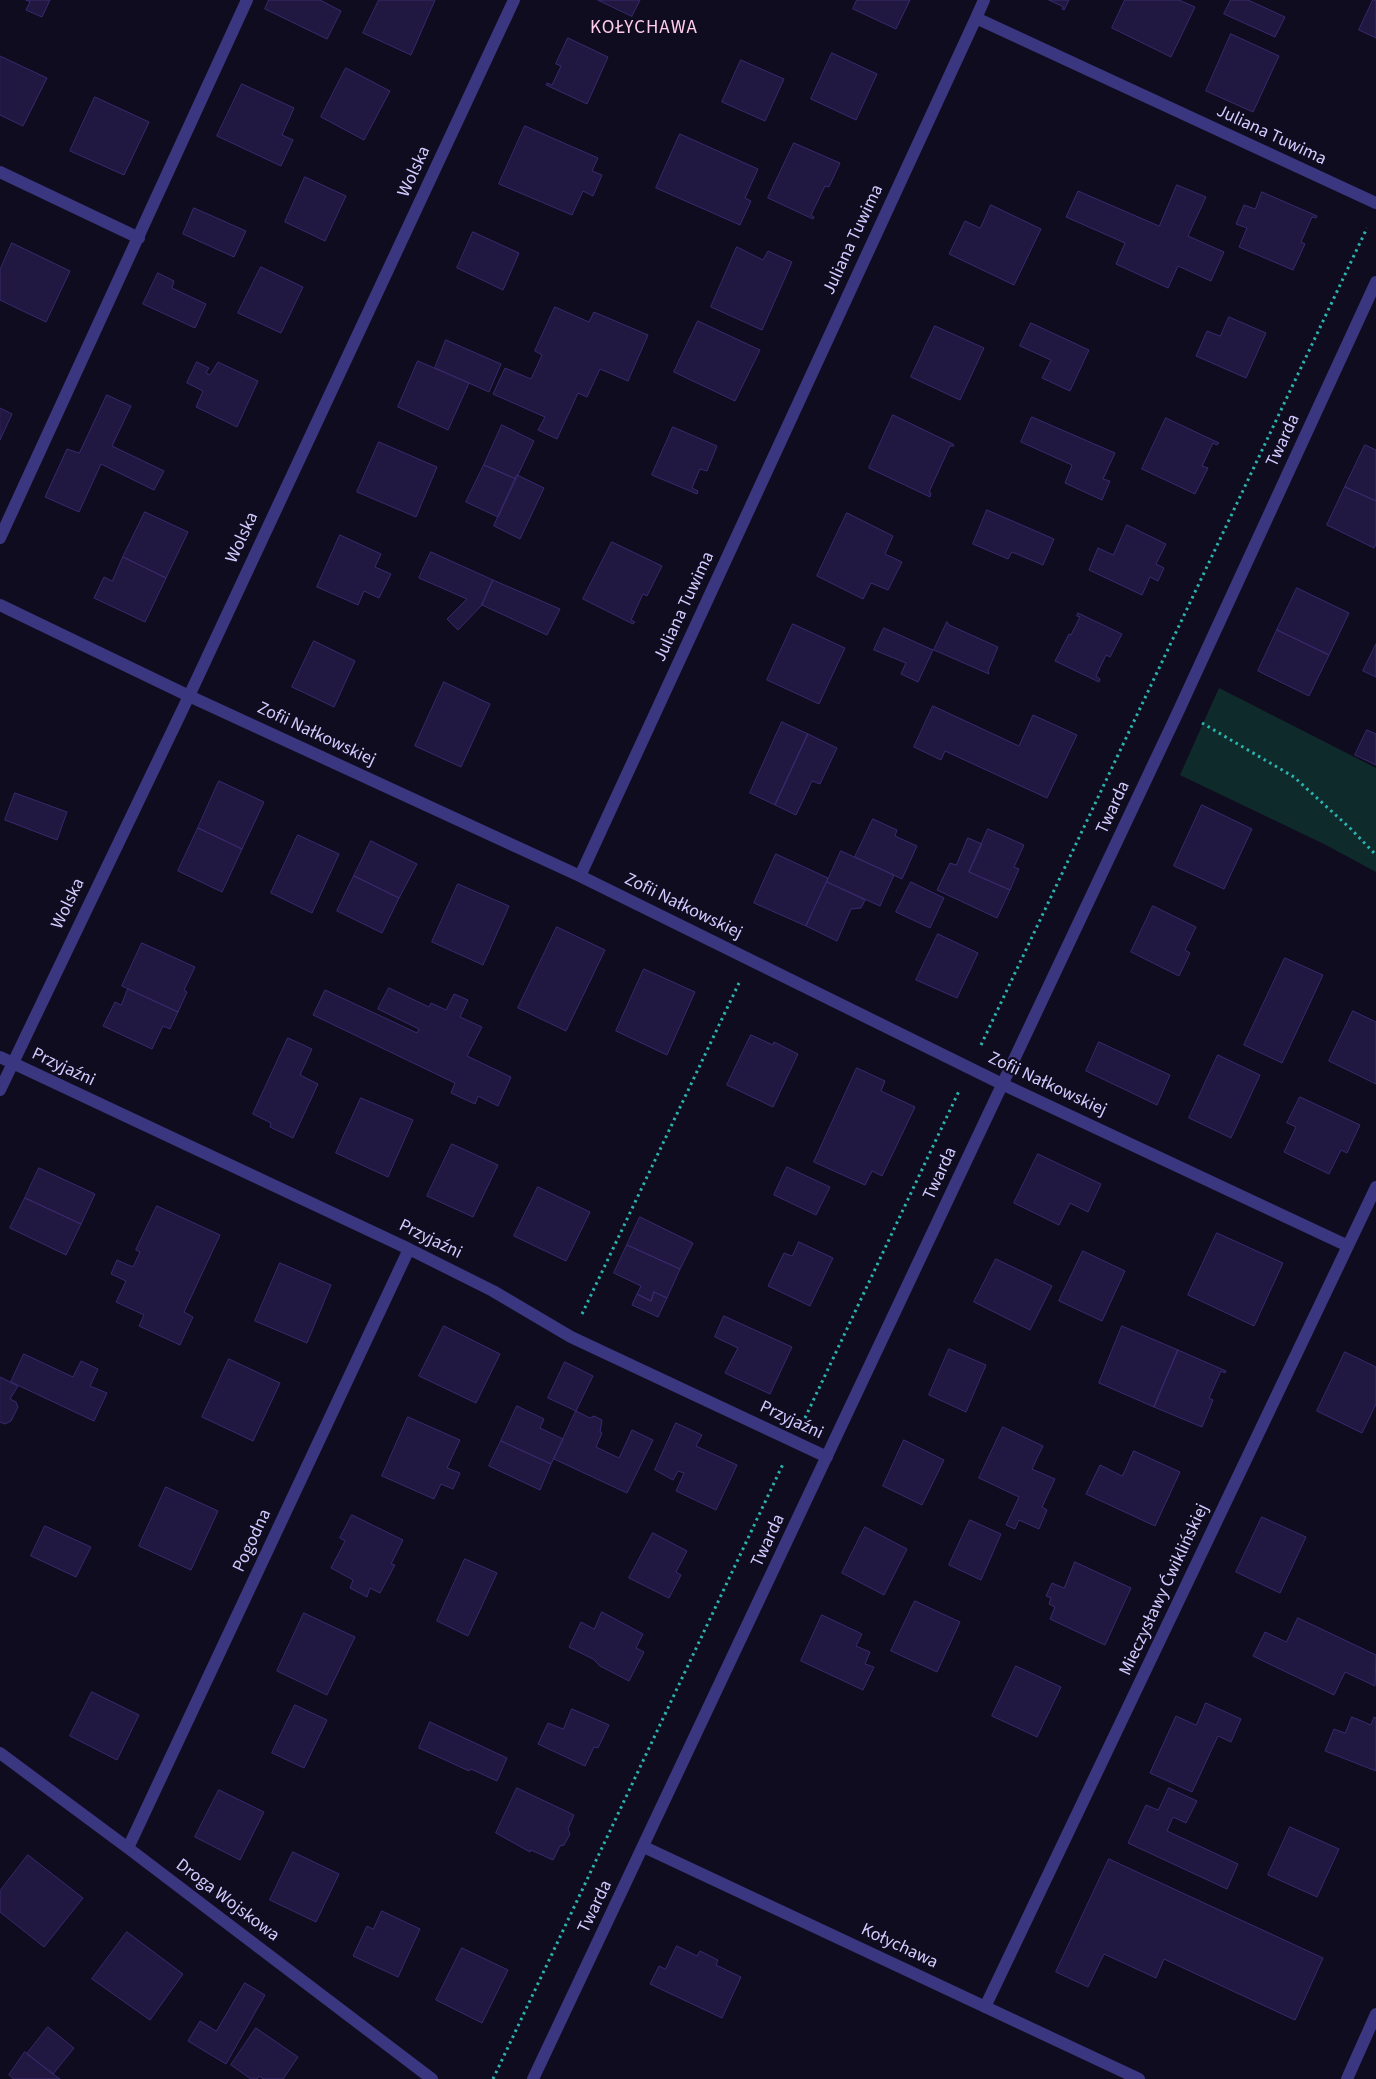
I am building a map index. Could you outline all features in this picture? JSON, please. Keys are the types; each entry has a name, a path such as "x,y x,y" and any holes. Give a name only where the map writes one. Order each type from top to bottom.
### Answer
{"street":[{"path":"0,538 247,0"},
{"name":"Wolska","path":"0,1090 189,696 514,0"},
{"path":"976,18 984,0"},
{"name":"Juliana Tuwima","path":"580,876 976,18 1376,203"},
{"path":"0,172 139,238"},
{"name":"Twarda","path":"533,2079 1178,712 1376,282"},
{"name":"Zofii Nałkowskiej","path":"0,604 189,696 580,876 1002,1084 1348,1246"},
{"name":"Przyjaźni","path":"0,1057 409,1249 493,1290 571,1337 827,1457"},
{"name":"Mieczysławy Ćwiklińskiej","path":"985,2007 1376,1187"},
{"name":"Pogodna","path":"128,1848 409,1249"},
{"name":"Droga Wojskowa","path":"0,1753 432,2079"},
{"name":"Kołychawa","path":"644,1847 1140,2079"},
{"path":"1347,2079 1376,2014"}],"path":[{"path":"493,2079 1368,227"},
{"path":"1178,712 1204,724 1294,777 1351,829 1376,855"},
{"path":"571,1337 750,960"}],"green space":[{"path":"1219,688 1376,768 1376,872 1326,845 1180,775"}],"building":[{"path":"26,0 50,0 42,17 26,10 30,2"},
{"path":"269,0 320,0 341,11 327,39 265,9"},
{"path":"379,0 435,0 411,55 363,33"},
{"path":"598,0 640,0 632,16"},
{"path":"857,0 910,0 896,29 853,9"},
{"path":"1049,0 1069,0 1064,10 1062,9 1063,7"},
{"path":"1125,0 1179,0 1195,7 1171,57 1112,28"},
{"path":"1231,0 1248,0 1285,17 1275,37 1224,14"},
{"path":"1373,0 1376,0 1376,38 1359,30"},
{"path":"1231,34 1279,56 1253,112 1206,91"},
{"path":"568,38 608,57 587,104 546,85 547,83 552,85 561,66 556,64"},
{"path":"832,53 877,74 856,120 811,99"},
{"path":"0,56 47,78 23,126 0,115"},
{"path":"741,60 784,79 765,121 722,102"},
{"path":"346,68 390,91 364,140 321,117"},
{"path":"242,84 294,108 282,135 293,140 281,166 217,136"},
{"path":"95,97 149,122 124,175 70,151"},
{"path":"525,126 598,158 592,171 602,175 593,196 583,191 572,215 499,184"},
{"path":"680,134 758,169 745,198 751,201 740,225 656,188"},
{"path":"794,143 840,163 829,187 825,186 811,215 814,217 813,219 768,198"},
{"path":"305,177 346,196 325,241 285,222"},
{"path":"1177,185 1206,197 1188,236 1224,252 1211,281 1178,266 1168,288 1116,264 1125,243 1066,217 1078,191 1159,226"},
{"path":"1262,192 1317,216 1316,218 1312,217 1301,242 1305,244 1293,270 1239,247 1247,228 1236,224 1244,205 1255,209"},
{"path":"991,205 1041,229 1014,285 949,254 965,221 980,228"},
{"path":"194,208 246,231 234,257 183,234"},
{"path":"473,232 519,253 503,290 457,268"},
{"path":"12,243 70,271 46,322 0,300 0,270"},
{"path":"737,247 763,260 768,251 792,262 762,330 711,307"},
{"path":"261,267 303,287 281,333 238,313"},
{"path":"158,273 174,281 172,288 206,304 195,328 143,304"},
{"path":"555,307 589,322 594,312 648,335 628,381 600,369 587,397 578,393 557,439 538,430 545,417 493,394 505,368 531,379 542,355 535,351"},
{"path":"1229,317 1266,333 1246,378 1196,356 1207,331 1220,336"},
{"path":"698,321 760,350 735,401 674,372"},
{"path":"1031,323 1089,350 1070,391 1042,378 1051,360 1020,346"},
{"path":"935,326 984,348 960,400 911,377"},
{"path":"446,340 501,364 489,392 435,368"},
{"path":"418,361 469,383 448,430 398,407"},
{"path":"197,362 209,368 206,373 210,375 218,362 258,381 237,427 196,407 203,391 187,383"},
{"path":"107,395 131,406 112,446 164,471 154,490 101,464 79,512 45,497 67,449 79,453"},
{"path":"0,408 12,414 0,440"},
{"path":"893,415 954,446 950,446 929,492 931,493 930,497 869,468"},
{"path":"1032,417 1115,453 1103,479 1110,481 1102,500 1065,483 1072,465 1021,442"},
{"path":"1166,418 1219,443 1217,445 1213,443 1202,466 1208,468 1195,494 1142,469"},
{"path":"502,425 534,441 516,479 484,465"},
{"path":"673,427 717,446 707,471 700,469 692,488 698,491 697,494 652,475"},
{"path":"379,442 437,467 416,517 357,492"},
{"path":"1365,445 1376,450 1376,501 1345,487"},
{"path":"484,465 516,479 498,517 466,502"},
{"path":"517,475 544,488 520,539 494,526"},
{"path":"1345,487 1376,501 1376,544 1374,548 1327,525"},
{"path":"987,510 1054,539 1043,565 1012,552 1008,559 973,544"},
{"path":"145,512 188,532 166,578 123,557"},
{"path":"847,513 893,536 885,554 902,562 888,590 871,583 863,599 817,576"},
{"path":"1127,525 1166,544 1156,564 1164,568 1158,581 1150,577 1142,595 1089,570 1098,548 1113,555"},
{"path":"340,535 381,554 375,567 391,574 379,598 364,591 358,605 317,587"},
{"path":"612,542 662,566 647,596 643,594 631,620 635,622 633,624 583,599"},
{"path":"431,552 493,580 482,605 458,630 447,619 467,599 419,578"},
{"path":"123,557 166,578 145,622 94,598 104,577 112,581"},
{"path":"493,580 560,609 547,635 482,605"},
{"path":"1297,588 1349,613 1329,655 1277,630"},
{"path":"1078,613 1122,634 1110,657 1106,655 1096,676 1100,679 1099,682 1055,661 1080,617 1077,616"},
{"path":"947,622 949,625 998,647 988,671 989,674 934,650"},
{"path":"793,624 845,648 819,704 767,680"},
{"path":"884,628 933,650 918,682 901,674 906,663 874,650"},
{"path":"1277,630 1329,655 1309,696 1258,671"},
{"path":"314,641 355,661 334,707 292,687"},
{"path":"1376,644 1376,677 1363,671"},
{"path":"444,682 490,704 461,767 415,746"},
{"path":"933,706 1019,746 1033,715 1077,735 1047,798 945,751 941,760 914,747"},
{"path":"782,722 808,734 775,805 750,793"},
{"path":"1367,730 1376,734 1376,765 1355,755"},
{"path":"808,734 837,748 820,784 812,781 796,815 775,805"},
{"path":"219,781 264,802 242,849 198,828"},
{"path":"15,793 67,812 57,840 5,820"},
{"path":"1202,805 1252,829 1224,889 1174,866"},
{"path":"873,819 897,830 895,836 917,846 902,879 855,857"},
{"path":"198,828 242,849 222,892 178,871"},
{"path":"988,829 1024,845 1014,867 1019,869 1010,890 969,872"},
{"path":"298,835 339,854 312,913 271,893"},
{"path":"968,838 982,844 969,872 1010,890 997,918 937,890 950,863 956,865"},
{"path":"371,841 417,864 399,898 354,876"},
{"path":"841,851 894,875 880,906 827,882"},
{"path":"776,854 828,878 806,926 754,903"},
{"path":"354,876 399,898 382,933 337,911"},
{"path":"827,882 865,900 861,908 851,909 837,941 806,926"},
{"path":"911,882 944,898 930,928 896,912"},
{"path":"458,884 509,906 483,965 432,942"},
{"path":"1153,906 1196,927 1185,950 1190,953 1179,976 1131,952"},
{"path":"557,927 605,950 566,1031 518,1008"},
{"path":"938,934 978,953 957,998 916,980"},
{"path":"142,943 195,967 184,990 187,992 178,1012 122,986"},
{"path":"1285,958 1323,975 1282,1063 1244,1045"},
{"path":"644,969 695,992 667,1055 616,1031"},
{"path":"389,988 429,1007 431,1003 446,1010 454,994 468,1000 460,1017 482,1027 467,1056 511,1077 498,1106 478,1096 475,1104 451,1093 455,1083 313,1015 325,990 417,1033 419,1029 378,1009"},
{"path":"128,989 178,1012 170,1029 163,1026 152,1049 103,1026 115,1002 121,1005"},
{"path":"1353,1011 1376,1022 1376,1084 1329,1061"},
{"path":"751,1035 773,1045 774,1042 798,1054 773,1107 727,1085"},
{"path":"288,1038 312,1049 300,1075 318,1084 293,1138 270,1127 271,1123 253,1114"},
{"path":"1099,1042 1170,1075 1157,1105 1086,1071"},
{"path":"1218,1055 1260,1075 1231,1138 1189,1118"},
{"path":"857,1068 885,1081 881,1091 915,1107 882,1176 872,1171 865,1185 814,1162"},
{"path":"1300,1097 1360,1125 1347,1153 1341,1150 1329,1174 1284,1152 1296,1127 1287,1123"},
{"path":"361,1098 413,1120 388,1177 336,1153"},
{"path":"452,1144 498,1165 473,1217 427,1196"},
{"path":"1038,1154 1101,1184 1088,1212 1070,1203 1059,1225 1014,1203"},
{"path":"787,1167 830,1187 816,1215 774,1195"},
{"path":"39,1168 95,1194 81,1224 25,1198"},
{"path":"538,1187 590,1212 566,1261 514,1236"},
{"path":"25,1198 81,1224 66,1255 10,1228"},
{"path":"157,1206 220,1235 184,1312 193,1317 180,1345 139,1326 144,1315 116,1302 126,1281 111,1274 117,1260 133,1267 140,1252 136,1250"},
{"path":"640,1217 693,1243 680,1269 627,1245"},
{"path":"1217,1233 1283,1263 1254,1326 1188,1295"},
{"path":"799,1242 833,1258 810,1306 768,1286 784,1253 792,1256"},
{"path":"627,1245 680,1269 667,1298 654,1292 651,1301 637,1294 641,1286 614,1273"},
{"path":"1083,1251 1125,1271 1102,1321 1059,1301"},
{"path":"996,1259 1052,1286 1030,1330 974,1302"},
{"path":"280,1263 331,1285 307,1343 255,1321"},
{"path":"654,1292 667,1298 658,1317 632,1305 637,1294 651,1301"},
{"path":"724,1316 792,1347 770,1394 725,1373 738,1348 715,1337"},
{"path":"444,1326 500,1354 476,1403 419,1376"},
{"path":"1122,1326 1178,1350 1154,1407 1099,1383"},
{"path":"949,1349 986,1365 966,1412 929,1395"},
{"path":"1178,1350 1226,1371 1225,1373 1221,1371 1209,1398 1213,1400 1202,1427 1154,1407"},
{"path":"1345,1352 1376,1367 1376,1404 1362,1433 1317,1411"},
{"path":"24,1354 73,1377 81,1361 98,1369 90,1386 107,1393 94,1421 11,1382"},
{"path":"229,1359 280,1383 253,1441 202,1417"},
{"path":"565,1362 593,1376 576,1411 548,1398"},
{"path":"0,1377 18,1386 10,1399 16,1402 18,1407 11,1421 5,1424 0,1422"},
{"path":"517,1406 544,1419 540,1428 563,1439 551,1464 501,1441"},
{"path":"576,1411 590,1418 594,1416 602,1420 600,1432 602,1433 596,1447 619,1458 632,1430 653,1440 627,1493 554,1459"},
{"path":"408,1417 460,1440 447,1468 460,1473 453,1489 441,1484 434,1499 382,1476"},
{"path":"676,1423 702,1435 696,1446 737,1465 716,1510 676,1491 684,1473 678,1471 673,1480 655,1470"},
{"path":"1003,1427 1043,1446 1032,1469 1055,1479 1042,1507 1047,1510 1039,1529 1019,1520 1015,1529 1006,1525 1019,1497 979,1478"},
{"path":"904,1440 944,1460 922,1505 883,1486"},
{"path":"501,1441 551,1464 540,1490 489,1466"},
{"path":"1134,1451 1180,1472 1155,1526 1086,1494 1100,1465 1122,1476"},
{"path":"166,1487 218,1511 191,1570 139,1546"},
{"path":"352,1515 403,1540 391,1564 395,1565 380,1593 370,1588 367,1597 350,1588 353,1580 331,1568 345,1541 340,1538"},
{"path":"1262,1517 1306,1537 1280,1593 1236,1572"},
{"path":"970,1520 1001,1534 981,1580 949,1565"},
{"path":"45,1526 91,1547 76,1577 31,1556"},
{"path":"865,1527 907,1549 884,1595 842,1573"},
{"path":"653,1533 687,1551 676,1572 681,1575 669,1598 629,1578"},
{"path":"465,1559 497,1573 468,1636 437,1621"},
{"path":"1075,1562 1131,1588 1105,1645 1050,1619 1055,1607 1049,1604 1051,1598 1046,1596 1052,1583 1064,1588"},
{"path":"915,1601 960,1622 937,1672 891,1651"},
{"path":"602,1612 643,1634 636,1648 644,1652 629,1681 569,1647 581,1622 594,1629"},
{"path":"304,1613 355,1637 327,1695 277,1671"},
{"path":"822,1615 862,1634 856,1646 870,1652 865,1664 874,1667 863,1690 801,1661"},
{"path":"1298,1618 1376,1655 1375,1686 1345,1672 1334,1695 1253,1656 1265,1632 1286,1642"},
{"path":"1016,1666 1061,1687 1037,1737 992,1716"},
{"path":"92,1692 139,1715 117,1760 70,1736"},
{"path":"1206,1703 1241,1719 1231,1742 1218,1736 1192,1792 1150,1773 1176,1716 1196,1725"},
{"path":"295,1705 327,1720 304,1768 272,1753"},
{"path":"572,1709 609,1725 598,1748 594,1747 585,1766 538,1744 548,1723 563,1729"},
{"path":"1352,1717 1371,1725 1374,1717 1376,1718 1376,1771 1325,1751 1334,1729 1345,1733"},
{"path":"430,1722 507,1758 497,1781 471,1769 469,1771 419,1748"},
{"path":"517,1788 574,1815 568,1829 570,1834 564,1845 560,1846 553,1860 531,1850 530,1852 496,1833"},
{"path":"1169,1788 1197,1801 1186,1823 1173,1817 1167,1831 1238,1864 1227,1889 1128,1843 1146,1805 1158,1810"},
{"path":"219,1790 264,1812 240,1860 195,1837"},
{"path":"1290,1827 1339,1849 1317,1897 1268,1875"},
{"path":"293,1852 339,1874 316,1922 270,1900"},
{"path":"28,1855 83,1898 44,1947 0,1912 0,1891"},
{"path":"1109,1859 1323,1958 1295,2020 1164,1959 1156,1978 1104,1954 1088,1987 1056,1972"},
{"path":"382,1911 420,1929 398,1977 353,1956 367,1926 373,1929"},
{"path":"127,1932 183,1974 150,2020 92,1979"},
{"path":"677,1946 697,1956 700,1951 718,1960 716,1965 741,1977 722,2018 650,1984 659,1966 665,1969"},
{"path":"462,1948 508,1970 482,2023 436,2000"},
{"path":"245,1983 265,1995 226,2064 188,2041 200,2021 216,2031"},
{"path":"48,2027 74,2048 53,2074 27,2054"},
{"path":"256,2028 298,2057 283,2079 264,2079 259,2076 257,2079 251,2079 231,2065"},
{"path":"25,2052 60,2079 14,2079 9,2075"}],"district":[{"name":"KOŁYCHAWA","path":"644,29"}]}
